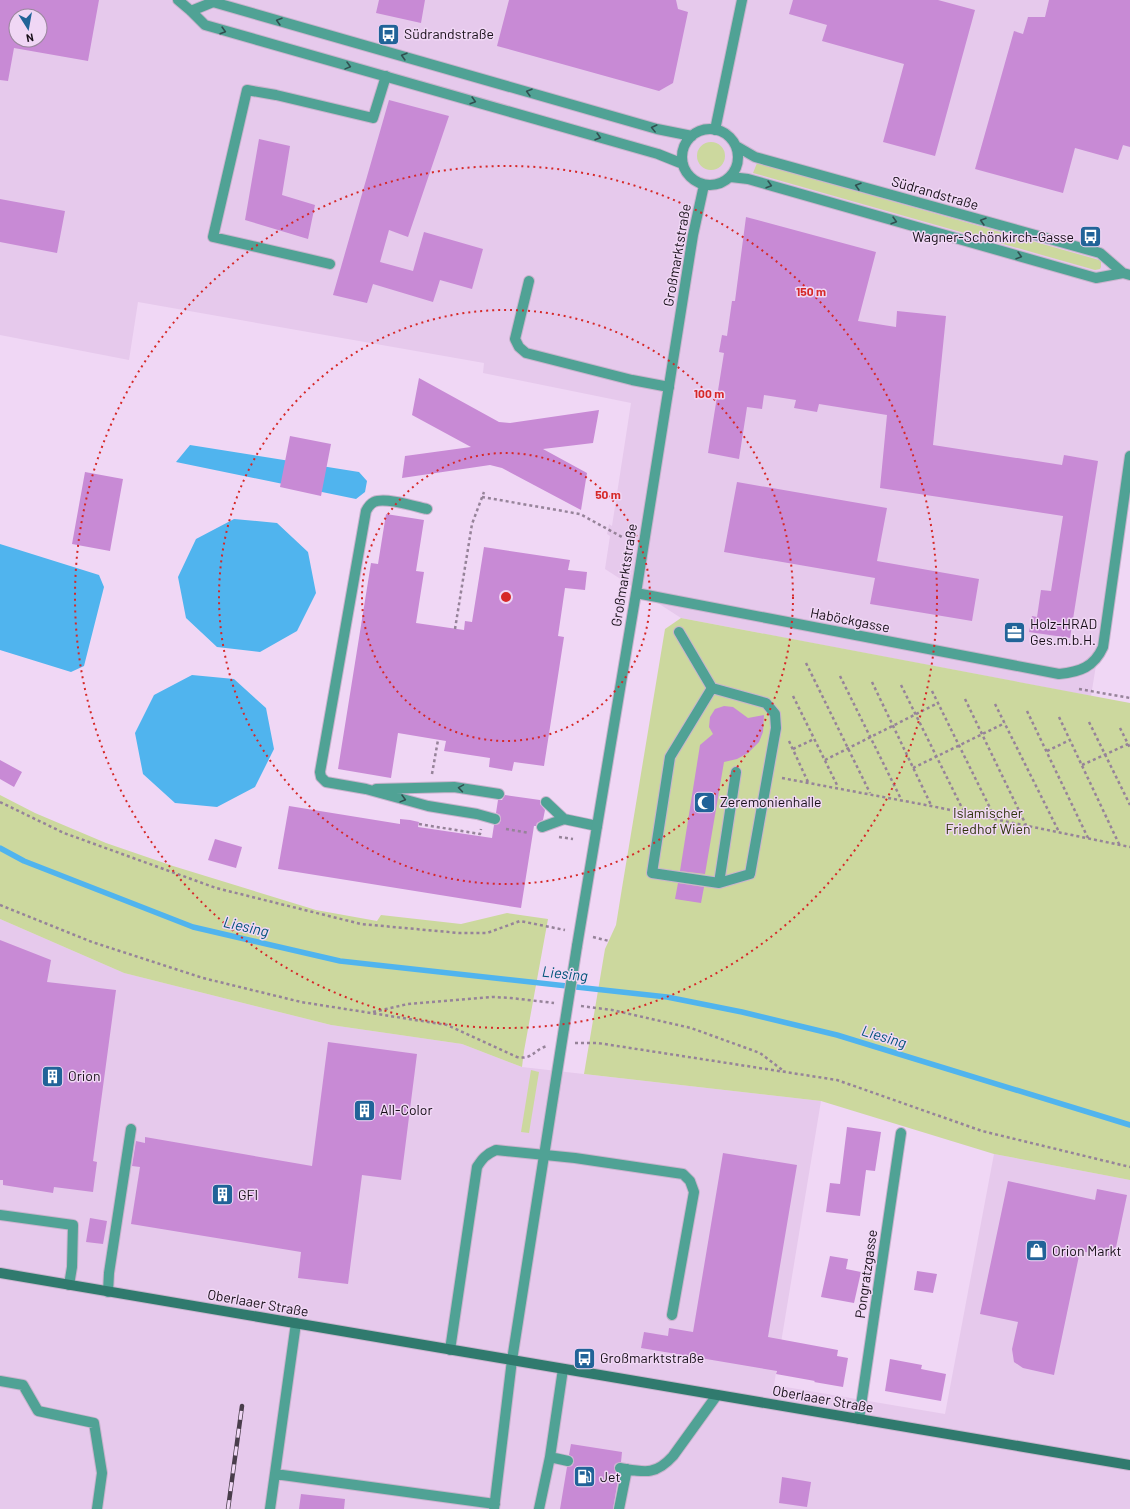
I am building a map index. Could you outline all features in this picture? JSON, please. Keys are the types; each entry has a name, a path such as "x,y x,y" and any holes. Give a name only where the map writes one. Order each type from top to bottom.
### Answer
{"main road":[{"name":"Oberlaaer Straße","path":"0,1274 1130,1465"}],"street":[{"path":"178,0 205,25 658,154 683,164"},
{"path":"736,146 738,163 731,177 718,184 704,185 690,177 683,164 683,149 692,136 703,130 715,130 742,0"},
{"path":"191,11 213,2 657,129 692,136"},
{"path":"330,264 213,237 247,90 276,95 373,118 386,76"},
{"name":"Südrandstraße","path":"715,130 727,135 736,146 755,157 1100,254 1126,274"},
{"name":"Südrandstraße","path":"731,177 748,179 1096,278 1126,274"},
{"name":"Großmarktstraße","path":"562,1044 693,235 704,185"},
{"path":"529,281 515,339 519,347 526,353 632,380 669,387"},
{"name":"Haböckgasse","path":"636,593 1059,674 1077,671 1092,664 1098,657 1103,647 1130,456"},
{"path":"427,508 383,500 369,505 366,511 320,772 321,776 326,782 366,789 428,806 477,814 495,819"},
{"path":"679,632 712,688 766,703 775,714 776,728 769,776 750,874 719,883 652,874 670,757 712,688"},
{"path":"719,883 736,772"},
{"path":"366,789 454,787 499,794"},
{"path":"546,802 564,819 597,826"},
{"path":"542,827 564,819"},
{"path":"275,1474 495,1506 512,1360 562,1044"},
{"path":"108,1292 109,1273 131,1129"},
{"name":"Pongratzgasse","path":"859,1419 901,1133"},
{"path":"450,1350 476,1167 482,1158 496,1150 575,1158 683,1174 690,1181 694,1192 672,1315"},
{"path":"0,1215 73,1225 72,1267 69,1285"},
{"path":"270,1509 296,1323"},
{"path":"539,1509 550,1457 563,1369"},
{"path":"0,1381 23,1385 38,1411 94,1423 102,1473 97,1509"},
{"path":"619,1509 623,1469 648,1472 657,1470 665,1465 717,1395"},
{"path":"550,1457 568,1461"}],"path":[{"path":"455,629 472,524 484,492"},
{"path":"482,497 580,514 622,537"},
{"path":"806,663 870,794"},
{"path":"840,676 901,800"},
{"path":"872,682 931,806"},
{"path":"901,685 964,812"},
{"path":"1079,689 1130,698"},
{"path":"932,691 995,819"},
{"path":"793,696 838,788"},
{"path":"965,698 1026,825"},
{"path":"824,760 938,703"},
{"path":"995,704 1059,832"},
{"path":"1028,711 1088,838"},
{"path":"1059,717 1119,844"},
{"path":"1089,722 1130,805"},
{"path":"913,768 1004,723"},
{"path":"1120,728 1130,748"},
{"path":"788,739 808,782"},
{"path":"793,749 814,739"},
{"path":"1046,751 1070,740"},
{"path":"1082,765 1128,744"},
{"path":"769,776 964,812 1130,847"},
{"path":"0,802 64,833 216,888 361,924 459,933 487,932 520,921 579,933"},
{"path":"0,905 92,942 203,978 301,1002 447,1025 517,1058 529,1058 543,1047 562,1044 598,1043 837,1080 982,1131 1130,1167"}],"shaded area":[{"path":"0,0 1130,0 1130,456 1091,696 681,618 605,569 610,536 607,534 609,524 612,526 631,403 483,373 484,363 138,302 129,360 0,335"},
{"path":"0,919 124,973 331,1025 462,1044 522,1067 821,1101 774,1385 945,1414 994,1154 1130,1180 1130,1509 0,1509"}],"green space":[{"path":"711,142 721,146 725,156 721,166 711,170 701,166 697,156 701,146"},
{"path":"757,163 1099,260 1101,262 1101,267 1100,269 1095,270 753,173"},
{"name":"Islamischer Friedhof Wien","path":"681,618 1130,703 1130,1180 994,1154 821,1101 584,1074 605,949 616,925 665,629"},
{"path":"0,795 35,813 106,843 173,866 316,910 377,921 381,915 461,924 507,913 548,919 522,1067 462,1044 331,1025 124,973 0,919"},
{"path":"531,1070 539,1072 529,1133 521,1132"}],"water":[{"path":"190,445 359,472 367,481 365,492 356,499 176,462"},
{"path":"234,519 277,523 308,552 316,593 297,631 260,652 217,647 186,618 178,577 196,539"},
{"path":"0,544 99,575 104,587 84,666 71,672 0,650"},
{"path":"192,675 234,679 266,708 274,749 255,787 217,807 175,803 143,774 135,733 154,695"}],"building":[{"path":"0,0 99,0 88,61 14,48 8,81 0,80"},
{"path":"379,0 425,0 421,23 376,13"},
{"path":"509,0 676,0 678,9 688,12 673,83 659,91 497,46"},
{"path":"793,0 938,0 975,10 935,156 883,142 904,64 822,41 827,25 789,14"},
{"path":"1049,0 1130,0 1130,147 1123,145 1118,160 1075,148 1063,193 975,169 1014,31 1023,34 1028,17 1045,17"},
{"path":"389,100 449,116 408,237 389,230 380,262 413,271 424,232 483,249 472,289 440,280 433,302 373,284 367,303 333,295"},
{"path":"259,139 290,146 282,195 315,205 308,239 245,220"},
{"path":"0,199 65,211 57,253 0,242"},
{"path":"746,217 876,252 858,321 896,327 897,311 946,316 933,445 1062,465 1064,455 1098,461 1070,638 1029,632 1032,616 1037,617 1041,590 1051,591 1063,516 880,488 887,415 819,404 817,412 794,408 796,400 764,395 762,409 747,407 739,459 708,453 724,353 719,352 722,335 727,336 732,301 735,301"},
{"path":"419,378 499,422 510,423 599,410 593,443 543,449 587,473 581,510 502,468 490,465 402,478 405,456 471,447 412,415"},
{"path":"290,436 331,444 321,496 280,487"},
{"path":"85,472 123,479 110,551 72,544"},
{"path":"737,482 887,508 877,561 979,579 972,621 870,604 875,578 724,552"},
{"path":"386,514 424,520 416,571 424,572 416,623 464,630 465,621 472,622 484,547 570,560 568,570 587,572 585,590 565,588 558,636 564,637 544,766 514,762 512,771 489,767 490,758 444,751 446,741 398,733 391,778 338,769 371,563 378,564"},
{"name":"Zeremonienhalle","path":"724,706 733,707 748,718 764,715 763,732 759,742 748,753 737,759 724,762 705,874 680,871 700,745 713,734 709,727 710,717 715,709"},
{"path":"0,760 22,772 14,787 0,779"},
{"path":"505,795 540,800 540,804 545,810 543,820 534,826 521,908 278,869 289,806 400,824 400,819 410,820 419,822 418,827 492,838 494,825 499,824 501,820 500,815 496,813 498,800 502,800"},
{"path":"215,839 242,847 236,868 208,860"},
{"path":"678,883 704,887 701,903 675,899"},
{"name":"Orion","path":"0,940 51,960 47,982 116,990 93,1161 97,1162 93,1192 54,1187 53,1193 3,1185 3,1180 0,1180"},
{"path":"328,1042 417,1054 401,1180 362,1175 348,1284 298,1278 301,1252 131,1224 140,1167 132,1166 136,1141 145,1143 145,1137 312,1166"},
{"path":"847,1127 881,1132 875,1171 866,1170 860,1216 826,1212 830,1183 840,1184"},
{"path":"723,1153 797,1165 768,1337 838,1350 837,1356 848,1358 843,1387 776,1374 777,1371 641,1348 644,1332 668,1336 669,1328 693,1332"},
{"name":"Orion Markt","path":"1008,1181 1095,1200 1097,1189 1127,1195 1114,1257 1080,1251 1054,1375 1023,1368 1014,1362 1012,1349 1018,1322 980,1314"},
{"path":"90,1218 107,1221 103,1244 86,1242"},
{"path":"830,1256 848,1259 846,1269 861,1272 854,1303 821,1297"},
{"path":"917,1271 937,1274 933,1293 914,1290"},
{"path":"890,1359 922,1365 921,1369 946,1374 941,1401 885,1391"},
{"path":"571,1444 622,1452 621,1462 615,1464 614,1467 616,1473 619,1474 613,1509 560,1509 567,1467 572,1466 574,1462 573,1457 569,1455"},
{"path":"782,1477 811,1482 807,1507 779,1503"},
{"path":"301,1494 345,1499 344,1509 299,1509"}],"waterway":[{"name":"Liesing","path":"0,848 24,861 193,927 340,961 667,997 742,1012 837,1035 1130,1125"}],"railway":[{"path":"228,1509 242,1406"}],"place":[{"name":"Südrandstraße","path":"388,34"},
{"name":"Wagner-Schönkirch-Gasse","path":"1090,237"},
{"name":"Holz-HRAD Ges.m.b.H.","path":"1015,632"},
{"name":"Zeremonienhalle","path":"704,802"},
{"name":"Orion","path":"52,1076"},
{"name":"All-Color","path":"365,1110"},
{"name":"GFI","path":"222,1195"},
{"name":"Orion Markt","path":"1037,1251"},
{"name":"Großmarktstraße","path":"584,1358"},
{"name":"Jet","path":"585,1477"}]}
